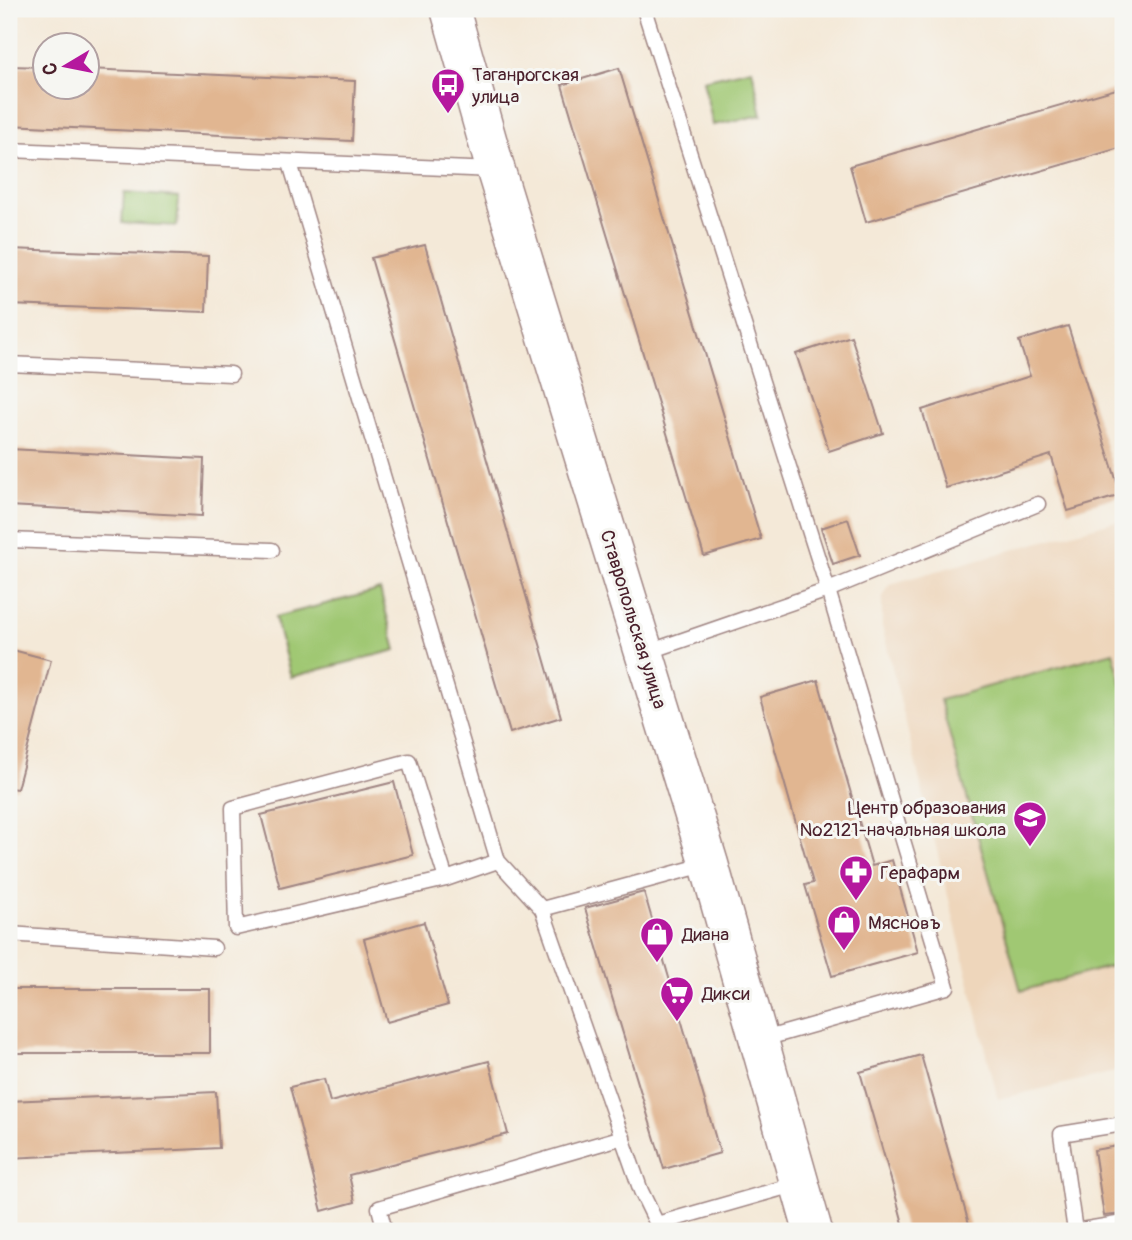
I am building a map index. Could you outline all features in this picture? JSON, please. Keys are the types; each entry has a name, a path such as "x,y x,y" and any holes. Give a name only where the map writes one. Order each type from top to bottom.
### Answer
{"main road":[{"name":"Ставропольская улица","path":"450,9 496,171 709,864 813,1231"}],"lane":[{"path":"644,9 828,590 947,988 759,1040"},
{"path":"9,150 496,171"},
{"path":"290,163 498,862 542,909 641,1191 657,1227 800,1183"},
{"path":"9,364 230,374"},
{"path":"644,654 828,590 1038,504"},
{"path":"9,540 272,550"},
{"path":"446,879 409,761 233,808 236,928 446,879 498,862"},
{"path":"542,909 709,864"},
{"path":"9,934 214,948"},
{"path":"1123,1124 1061,1133 1075,1231 1123,1223"},
{"path":"385,1231 379,1208 623,1137"}],"shaded area":[{"name":"Центр образования №2121-начальная школа","path":"1123,519 1123,1070 998,1099 882,626 882,599 890,584"}],"green space":[{"path":"752,69 762,115 713,125 703,80"},
{"path":"124,193 179,197 177,226 122,223"},
{"path":"380,590 396,650 291,677 275,617"},
{"path":"1113,652 1123,690 1123,963 1021,991 940,700"}],"building":[{"path":"9,66 32,67 32,102 102,102 102,70 355,81 352,141 9,125"},
{"path":"619,68 761,539 704,556 562,85"},
{"path":"1123,87 1123,147 866,222 850,166"},
{"path":"425,245 561,717 510,733 371,258"},
{"path":"9,249 208,256 206,312 9,305"},
{"path":"1068,326 1121,495 1068,511 1051,455 946,488 922,410 1030,376 1019,341"},
{"path":"851,336 883,433 829,451 796,354"},
{"path":"9,449 204,459 202,516 9,506"},
{"path":"848,519 860,555 833,564 821,528"},
{"path":"9,649 51,660 17,789 9,788"},
{"path":"818,680 872,866 892,860 918,952 832,976 805,885 813,883 760,697"},
{"path":"394,782 413,855 280,888 261,815"},
{"path":"644,892 720,1153 664,1169 585,908"},
{"path":"424,922 448,1005 387,1022 364,939"},
{"path":"9,989 210,989 210,1053 9,1053"},
{"path":"921,1055 971,1231 905,1231 860,1072"},
{"path":"489,1061 508,1134 349,1175 355,1202 322,1211 290,1087 324,1079 330,1102"},
{"path":"216,1092 219,1148 9,1158 9,1101"},
{"path":"1123,1145 1123,1214 1104,1216 1094,1150"}],"place":[{"name":"Таганрогская улица","path":"448,115"},
{"name":"Центр образования №2121-начальная школа","path":"1030,848"},
{"name":"Герафарм","path":"856,902"},
{"name":"Мясновъ","path":"844,952"},
{"name":"Диана","path":"657,964"},
{"name":"Дикси","path":"677,1023"}]}
